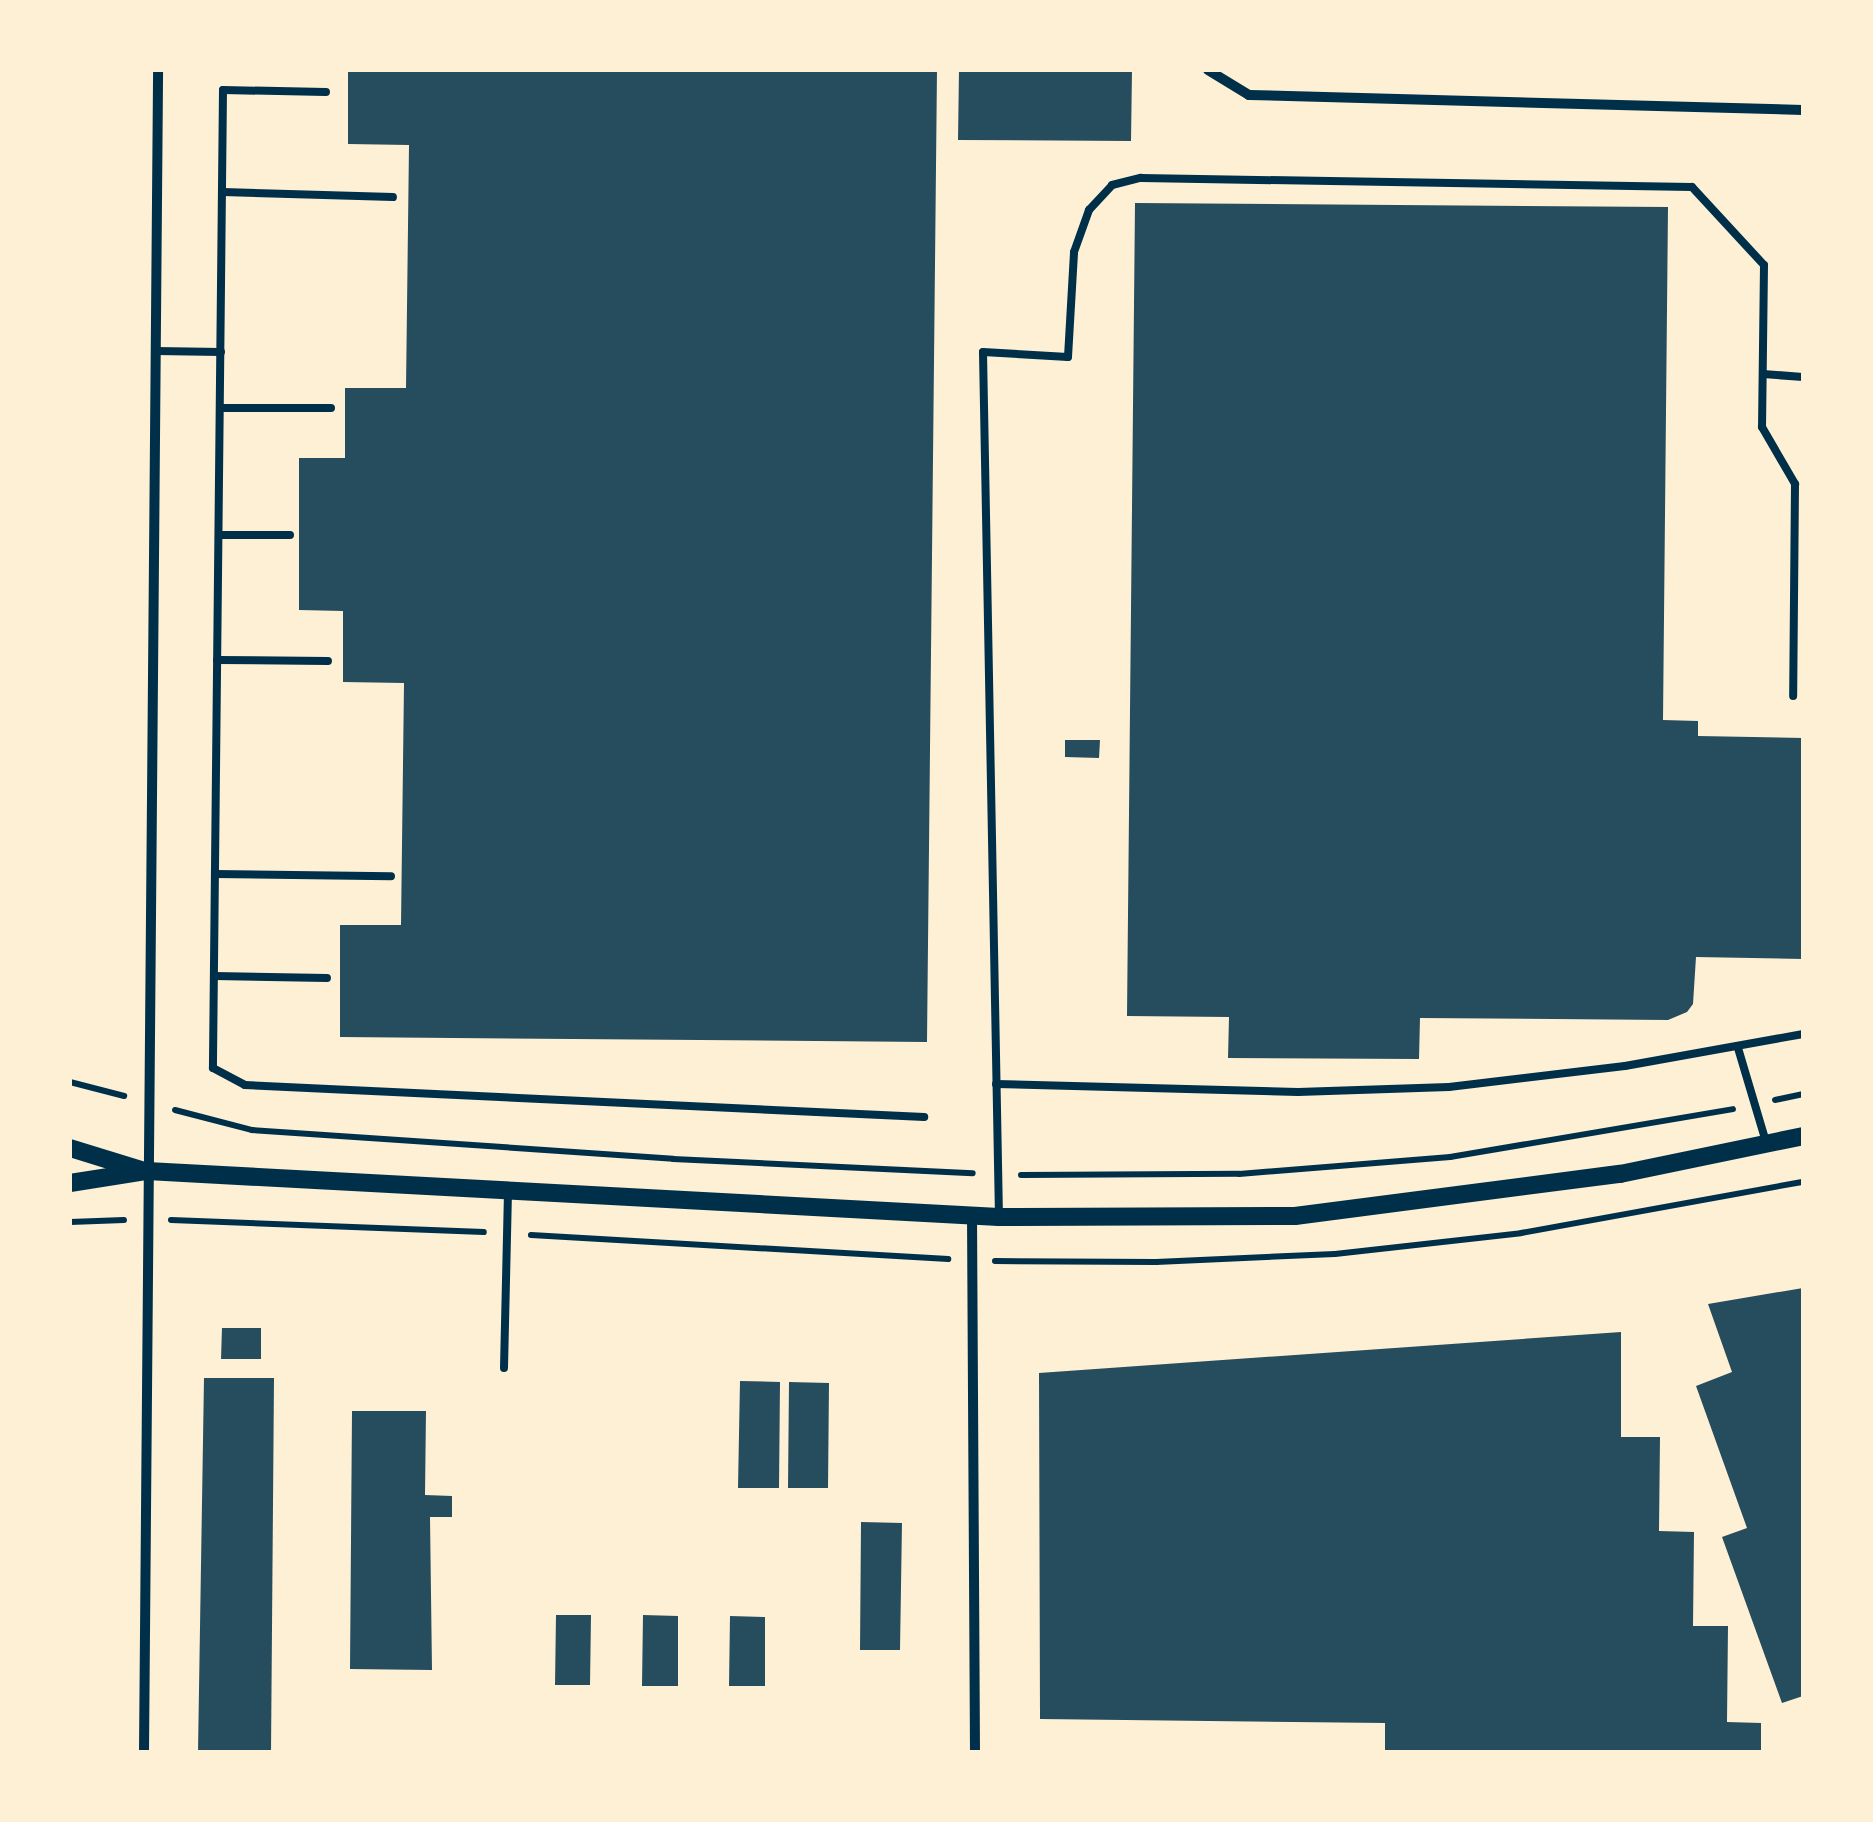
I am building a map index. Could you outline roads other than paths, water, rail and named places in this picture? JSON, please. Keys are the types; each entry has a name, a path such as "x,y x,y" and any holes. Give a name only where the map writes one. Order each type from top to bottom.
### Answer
{"street":[{"path":"144,1752 158,70"},
{"path":"1208,70 1249,94 1803,110"},
{"path":"70,1183 147,1171 972,1215 1296,1216 1620,1174 1803,1136"},
{"path":"70,1148 147,1171"},
{"path":"972,1215 976,1260 975,1752"}],"lane":[{"path":"326,92 224,90 213,1068 245,1084 924,1117"},
{"path":"999,1216 984,352 1068,358 1074,252 1089,210 1112,185 1140,178 1692,187 1764,265 1762,426 1795,484 1793,696"},
{"path":"223,192 392,197"},
{"path":"156,350 221,352"},
{"path":"1763,374 1803,376"},
{"path":"220,408 331,408"},
{"path":"219,535 290,535"},
{"path":"218,660 328,661"},
{"path":"215,874 391,876"},
{"path":"214,976 328,978"},
{"path":"996,1084 1298,1092 1449,1088 1738,1048 1803,1034"},
{"path":"1738,1048 1766,1144"},
{"path":"504,1368 508,1191"}]}
